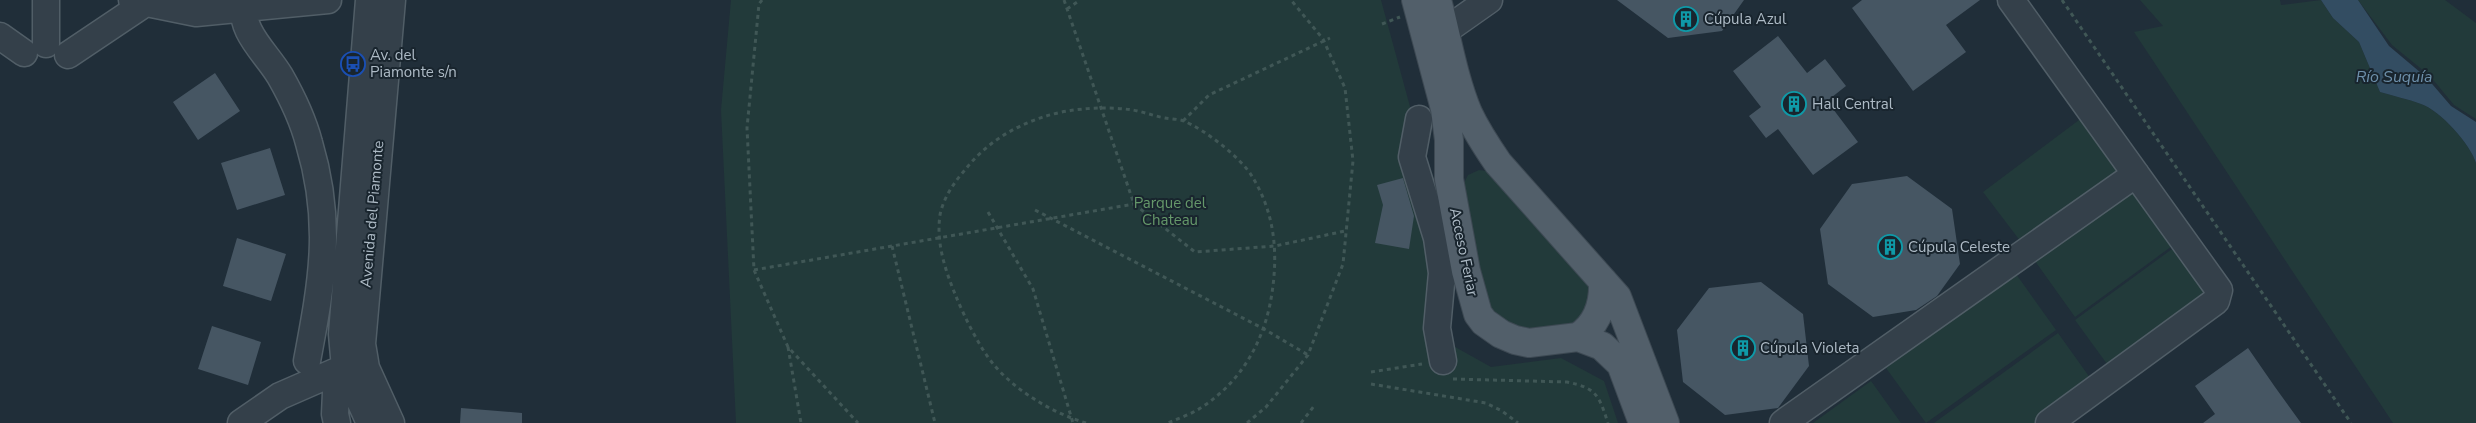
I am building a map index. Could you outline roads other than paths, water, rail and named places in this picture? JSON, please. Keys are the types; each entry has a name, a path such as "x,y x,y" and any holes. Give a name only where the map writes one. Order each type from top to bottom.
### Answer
{"main road":[{"name":"Acceso Feriar","path":"1416,0 1448,122 1449,179 1466,271 1473,299 1484,322 1501,334 1529,343 1578,337 1602,346 1621,364 1643,423"},
{"path":"1437,0 1460,90 1469,113 1498,163 1622,305 1665,423"},
{"path":"1449,179 1459,169 1468,164 1478,162 1498,163"},
{"path":"1578,337 1586,332 1596,319 1604,297 1603,281"}],"street":[{"path":"46,0 46,51"},
{"path":"0,36 46,51 139,1 183,12 196,13 243,4 328,0"},
{"name":"Avenida del Piamonte","path":"369,0 342,334 349,366 370,423"},
{"name":"Avenida del Piamonte","path":"349,366 364,310 392,0"},
{"path":"1445,31 1489,0"},
{"path":"2011,0 2215,281 2219,290 2219,296 2216,301 2049,423"},
{"path":"243,4 247,31 280,76 297,109 309,142 318,181 324,215 324,265 307,361"},
{"path":"1419,119 1412,157 1437,238 1442,272 1437,328 1443,361"},
{"path":"1783,423 2136,174"},
{"path":"241,423 280,396 349,366"},
{"path":"337,423 335,414 349,366"},
{"name":"Avenida del Piamonte","path":"349,366 391,423"}],"water":[{"name":"Río Suquía","path":"2321,0 2358,0 2389,46 2427,78 2451,106 2476,122 2476,163 2468,147 2454,129 2437,113 2421,104 2380,92 2359,42 2333,18"}],"place":[{"name":"Cúpula Azul","path":"1686,19"},
{"name":"Av. del Piamonte s/n","path":"353,64"},
{"name":"Hall Central","path":"1794,104"},
{"name":"Cúpula Celeste","path":"1890,247"},
{"name":"Cúpula Violeta","path":"1743,348"}],"park label":[{"name":"Parque del Chateau","path":"1170,212"}]}
